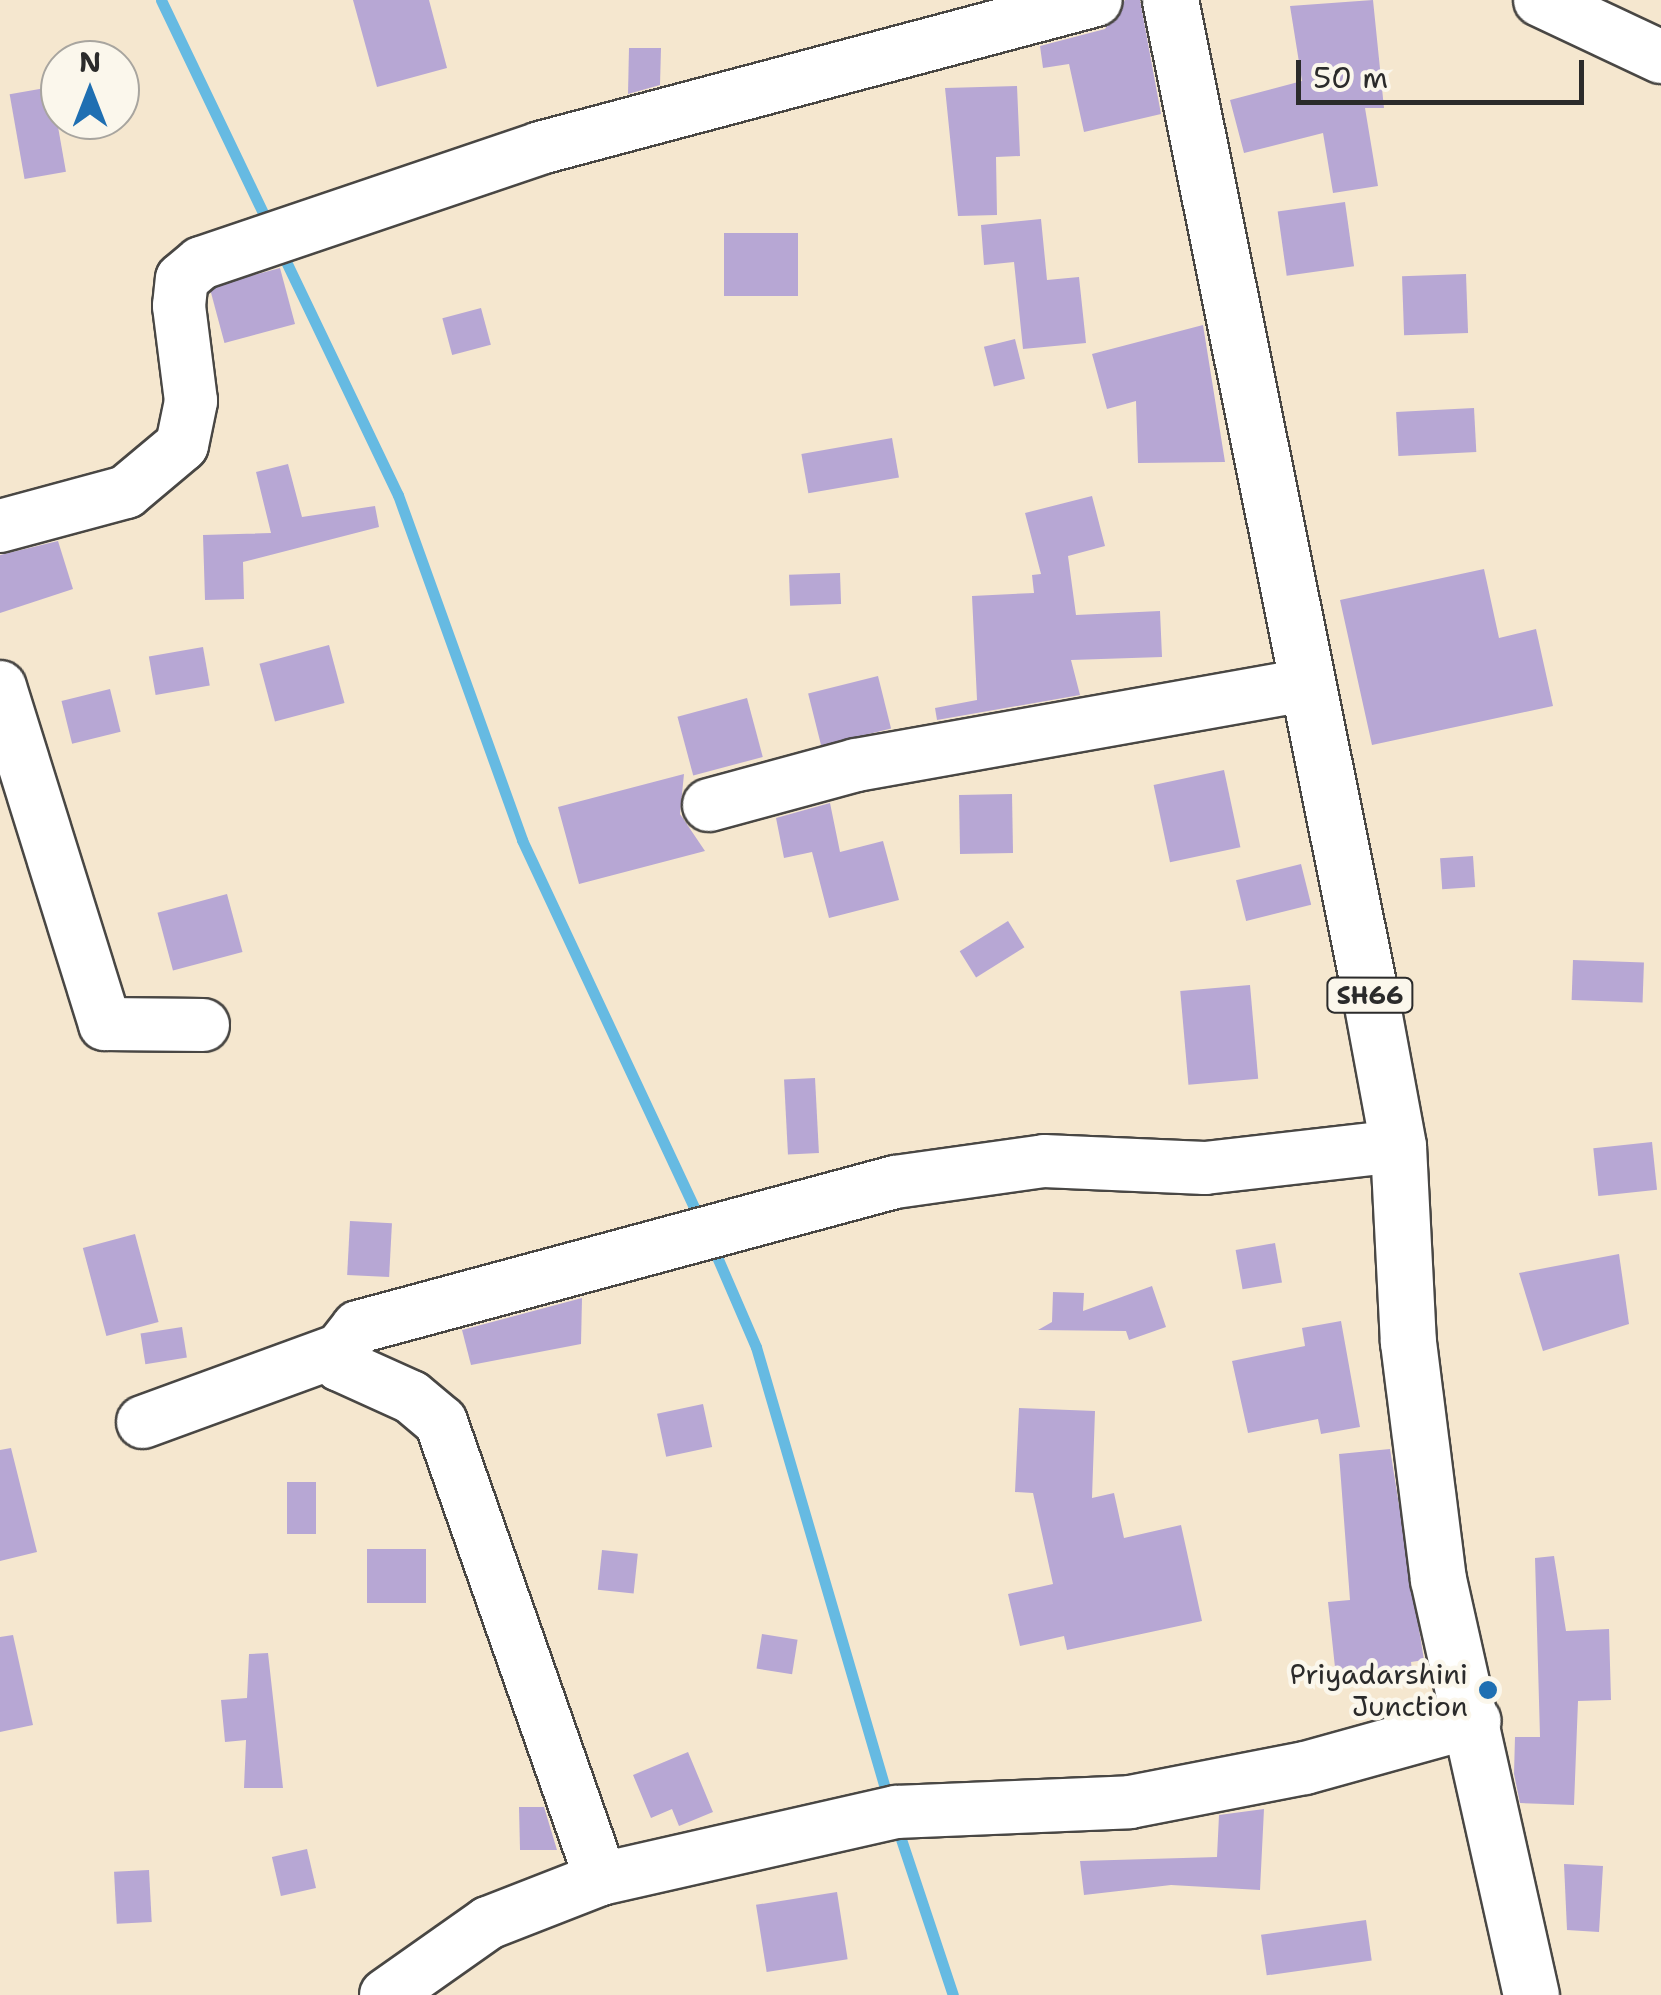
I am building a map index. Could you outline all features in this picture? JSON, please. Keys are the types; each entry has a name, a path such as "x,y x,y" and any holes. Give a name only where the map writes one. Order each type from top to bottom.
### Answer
{"main road":[{"name":"SH66","path":"1170,0 1398,1146 1408,1342 1438,1579 1475,1721 1531,1995"}],"street":[{"path":"0,526 126,492 182,445 191,401 179,306 182,279 201,262 540,148 1096,0"},
{"path":"1540,0 1661,57"},
{"path":"709,805 856,766 1307,685"},
{"path":"0,687 106,1024 203,1026"},
{"path":"143,1422 340,1350 376,1316 590,1271 896,1182 1044,1162 1205,1168 1398,1146"},
{"path":"340,1350 340,1365 359,1379 411,1396 440,1422 602,1879"},
{"path":"386,1995 488,1923 602,1879 896,1812 1130,1802 1305,1768 1475,1721"}],"building":[{"path":"353,0 429,0 447,68 377,87"},
{"path":"1125,0 1140,0 1161,114 1084,132 1069,64 1043,68 1040,46 1105,29"},
{"path":"1373,0 1384,108 1365,108 1378,186 1333,193 1323,133 1244,153 1230,100 1302,81 1290,6"},
{"path":"629,48 661,48 660,85 628,94"},
{"path":"1017,86 1020,156 996,157 997,215 958,216 945,88"},
{"path":"40,89 40,140 60,140 66,172 25,179 10,94"},
{"path":"1345,202 1354,266 1287,276 1278,211"},
{"path":"1041,219 1047,280 1079,277 1086,343 1023,349 1014,262 984,265 981,225"},
{"path":"724,233 798,233 798,296 724,296"},
{"path":"280,268 295,324 224,343 209,287"},
{"path":"1466,274 1468,333 1404,335 1402,276"},
{"path":"481,308 491,345 452,355 442,318"},
{"path":"1203,325 1225,462 1138,463 1136,401 1107,409 1092,354"},
{"path":"1015,339 1025,379 994,387 984,347"},
{"path":"1474,408 1476,452 1398,456 1396,412"},
{"path":"892,438 899,477 808,493 801,454"},
{"path":"288,464 302,517 375,506 379,527 243,562 244,599 205,600 203,535 271,533 256,472"},
{"path":"1092,496 1105,546 1068,556 1076,615 1160,611 1162,657 1071,660 1080,695 937,720 935,708 977,700 972,596 1034,593 1032,575 1041,574 1025,513"},
{"path":"58,541 73,589 0,613 0,555"},
{"path":"1484,569 1499,638 1536,629 1553,706 1372,745 1340,600"},
{"path":"840,573 841,604 790,606 789,575"},
{"path":"329,645 345,703 275,722 259,664"},
{"path":"203,647 210,685 156,695 149,657"},
{"path":"878,676 891,728 821,746 808,693"},
{"path":"110,689 121,732 72,744 61,701"},
{"path":"747,698 763,757 693,776 677,717"},
{"path":"1224,770 1240,847 1170,862 1154,785"},
{"path":"684,774 680,814 705,851 579,884 558,807"},
{"path":"1012,794 1013,853 960,854 959,795"},
{"path":"830,803 840,852 883,841 899,900 829,918 812,852 784,858 776,818"},
{"path":"1473,856 1475,887 1442,889 1440,858"},
{"path":"1301,864 1311,905 1246,921 1236,880"},
{"path":"227,894 243,952 173,971 157,913"},
{"path":"1008,921 1024,947 976,977 960,951"},
{"path":"1573,960 1644,962 1643,1002 1572,1000"},
{"path":"1250,985 1258,1079 1188,1085 1180,991"},
{"path":"815,1078 819,1153 788,1155 784,1080"},
{"path":"1652,1142 1657,1190 1598,1196 1593,1148"},
{"path":"350,1221 392,1223 389,1277 347,1275"},
{"path":"135,1234 159,1322 106,1336 83,1248"},
{"path":"1275,1243 1282,1282 1243,1289 1236,1250"},
{"path":"1619,1254 1629,1324 1543,1351 1519,1273"},
{"path":"1152,1286 1166,1327 1129,1340 1126,1331 1038,1330 1052,1322 1053,1292 1084,1293 1083,1311"},
{"path":"582,1298 581,1344 471,1365 462,1330"},
{"path":"1341,1321 1360,1427 1321,1434 1318,1419 1248,1433 1232,1361 1305,1346 1302,1328"},
{"path":"182,1327 187,1358 145,1364 141,1334"},
{"path":"703,1404 712,1447 666,1457 657,1414"},
{"path":"1019,1408 1095,1411 1092,1498 1114,1493 1124,1538 1181,1525 1202,1621 1067,1650 1064,1636 1020,1646 1008,1594 1053,1584 1033,1493 1015,1492"},
{"path":"11,1448 37,1552 0,1561 0,1450"},
{"path":"1390,1449 1424,1660 1411,1662 1413,1679 1337,1686 1328,1602 1350,1600 1339,1454"},
{"path":"287,1482 316,1482 316,1534 287,1534"},
{"path":"367,1549 426,1549 426,1603 367,1603"},
{"path":"602,1550 638,1554 634,1594 598,1590"},
{"path":"1554,1556 1566,1631 1609,1629 1611,1700 1578,1701 1574,1805 1520,1803 1514,1774 1515,1737 1540,1737 1535,1558"},
{"path":"762,1634 798,1640 792,1674 757,1669"},
{"path":"13,1635 33,1725 0,1732 0,1637"},
{"path":"268,1653 283,1788 244,1788 246,1740 225,1742 221,1700 247,1698 249,1654"},
{"path":"688,1752 713,1812 679,1826 672,1809 651,1818 633,1775"},
{"path":"519,1807 544,1807 557,1850 520,1850"},
{"path":"1264,1809 1260,1890 1171,1885 1084,1895 1080,1861 1217,1857 1219,1815"},
{"path":"307,1849 316,1888 281,1896 272,1857"},
{"path":"1564,1864 1603,1866 1599,1932 1567,1930"},
{"path":"149,1870 152,1922 117,1924 114,1872"},
{"path":"837,1892 848,1959 767,1972 756,1905"},
{"path":"1366,1920 1372,1961 1267,1975 1261,1935"}],"waterway":[{"path":"161,0 270,228"},
{"path":"280,249 398,495 522,840 701,1222"},
{"path":"711,1243 756,1347 889,1801"},
{"path":"896,1824 953,1995"}],"place":[{"name":"Priyadarshini Junction","path":"1488,1690"}]}
